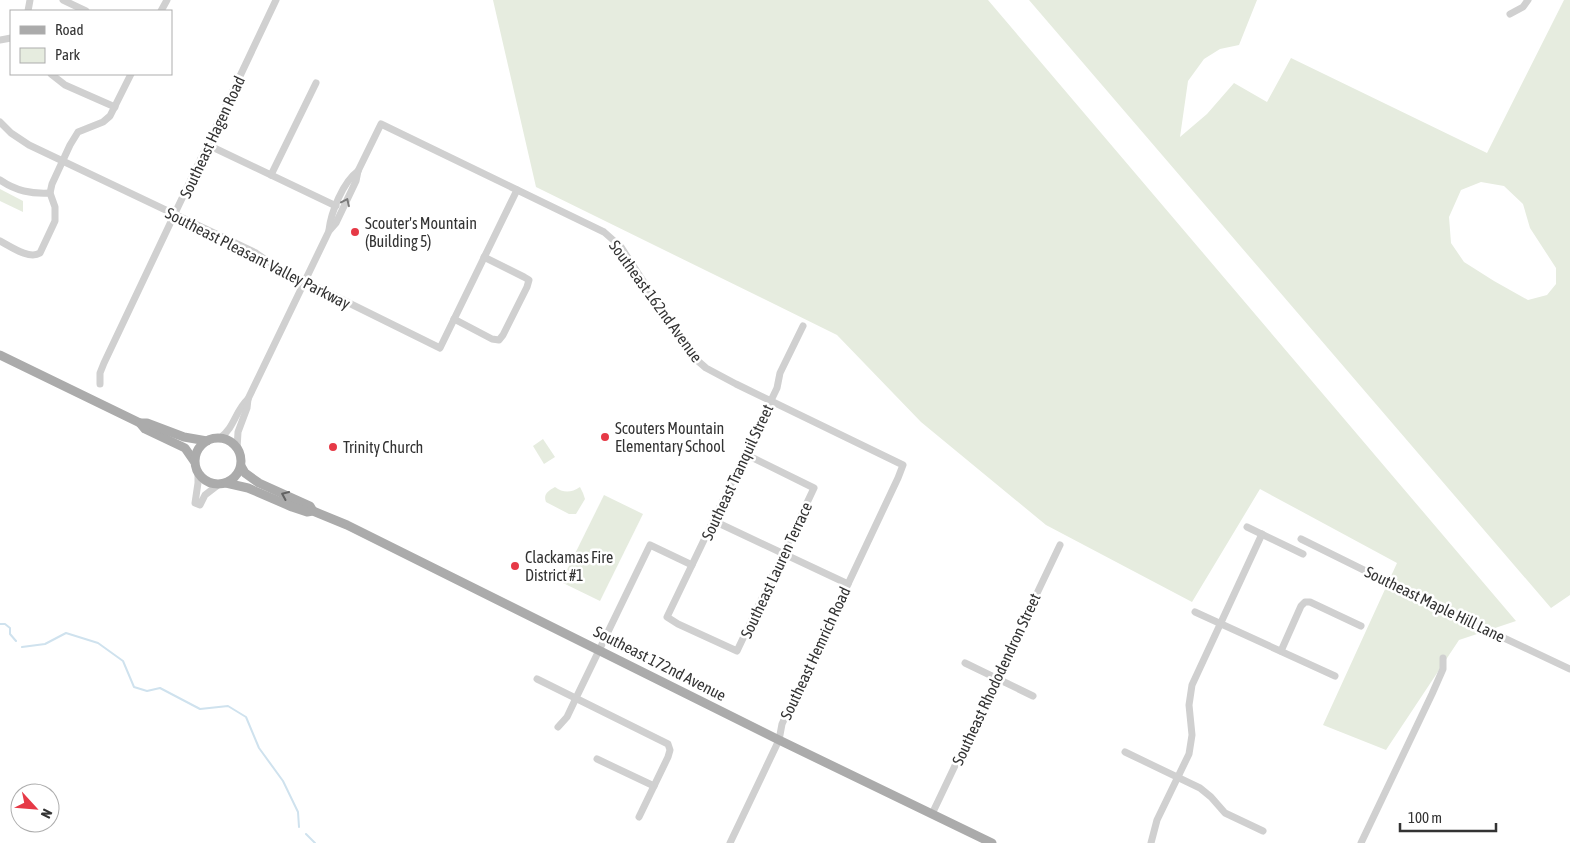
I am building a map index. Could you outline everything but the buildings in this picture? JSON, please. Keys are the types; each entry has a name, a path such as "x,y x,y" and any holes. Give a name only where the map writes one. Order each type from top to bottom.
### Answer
{"main road":[{"path":"0,355 140,423 145,429 185,448 194,461 198,474"},
{"path":"140,423 147,423 187,438 207,441 220,438 228,440 237,449 240,457 240,466 234,478 222,484"},
{"path":"194,461 198,449 207,441"},
{"name":"Southeast 172nd Avenue","path":"240,466 254,480 310,506 314,511 347,525 779,740 992,843"},
{"name":"Southeast 172nd Avenue","path":"198,474 209,483 248,488 307,512 314,511"}],"street":[{"path":"63,0 84,10"},
{"name":"Southeast Hagen Road","path":"100,384 100,373 104,363 276,0"},
{"path":"1510,14 1523,7 1528,0"},
{"path":"52,75 65,84 115,108"},
{"path":"0,241 24,253 36,256 42,249 55,221 55,208 50,193 62,161 78,132 103,122 110,116 131,75"},
{"path":"271,175 316,83"},
{"name":"Southeast Pleasant Valley Parkway","path":"0,122 11,133 29,145 256,253 276,267 304,282 440,348 454,319"},
{"name":"Southeast 162nd Avenue","path":"358,172 381,124 604,232 621,247 691,356 706,368 903,465"},
{"path":"208,145 336,206"},
{"path":"329,231 330,220 349,178 358,172"},
{"path":"237,449 238,432 247,408 248,399 329,231 336,223 356,181 358,172"},
{"path":"0,180 23,192 36,194 50,193"},
{"path":"484,257 524,276 528,280 527,288 499,340 492,339 454,319 484,257 517,190"},
{"name":"Southeast Tranquil Street","path":"667,617 777,388 780,373 803,326"},
{"path":"220,438 230,429 242,405 248,399"},
{"name":"Southeast Lauren Terrace","path":"667,617 737,651 814,488 745,454"},
{"name":"Southeast Hemrich Road","path":"730,843 779,740 782,724 903,465"},
{"path":"198,474 195,502 200,505 205,495 222,484"},
{"path":"714,521 848,584"},
{"path":"1247,527 1303,554"},
{"path":"1151,843 1157,820 1189,754 1192,735 1189,705 1192,685 1262,534"},
{"name":"Southeast Maple Hill Lane","path":"1301,539 1394,586 1430,601 1570,669"},
{"path":"558,727 566,717 576,698 650,545 692,566"},
{"name":"Southeast Rhododendron Street","path":"932,814 1060,545"},
{"path":"1281,651 1301,606 1305,602 1310,602 1361,626"},
{"path":"1195,612 1334,676"},
{"path":"1361,843 1432,694 1443,669 1443,658"},
{"path":"965,664 1033,696"},
{"path":"538,679 668,744 670,754 639,817"},
{"path":"1124,752 1203,790 1225,813 1264,831"},
{"path":"597,758 654,786"}],"green space":[{"path":"493,0 988,0 1516,621 1459,640 1386,750 1323,725 1397,563 1260,489 1192,602 1046,525 921,422 837,335 536,187"},
{"path":"1029,0 1257,0 1239,45 1220,49 1204,59 1188,81 1180,137 1207,114 1234,83 1267,102 1291,58 1487,153 1564,0 1570,0 1570,595 1551,608","holes":["1481,182 1504,186 1523,204 1530,228 1556,268 1556,284 1547,295 1528,300 1464,262 1451,243 1449,217 1461,190"]},
{"path":"0,189 23,201 23,212 0,201"},
{"path":"543,439 555,457 544,464 533,446"},
{"path":"555,487 567,491 580,487 585,499 576,514 569,514 546,502 545,497 547,493"},
{"path":"604,495 643,514 600,601 561,582"}],"waterway":[{"path":"0,624 5,624 10,628 10,634 16,641"},
{"path":"22,647 45,644 66,633 98,643 123,661 134,687 147,691 160,688 200,709 228,706 246,717 259,748 283,781 298,812 299,827"},
{"path":"306,834 315,843"}],"place":[{"name":"Scouter's Mountain (Building 5)","path":"355,232"},
{"name":"Scouters Mountain Elementary School","path":"605,437"},
{"name":"Trinity Church","path":"333,447"},
{"name":"Clackamas Fire District #1","path":"515,566"}]}
